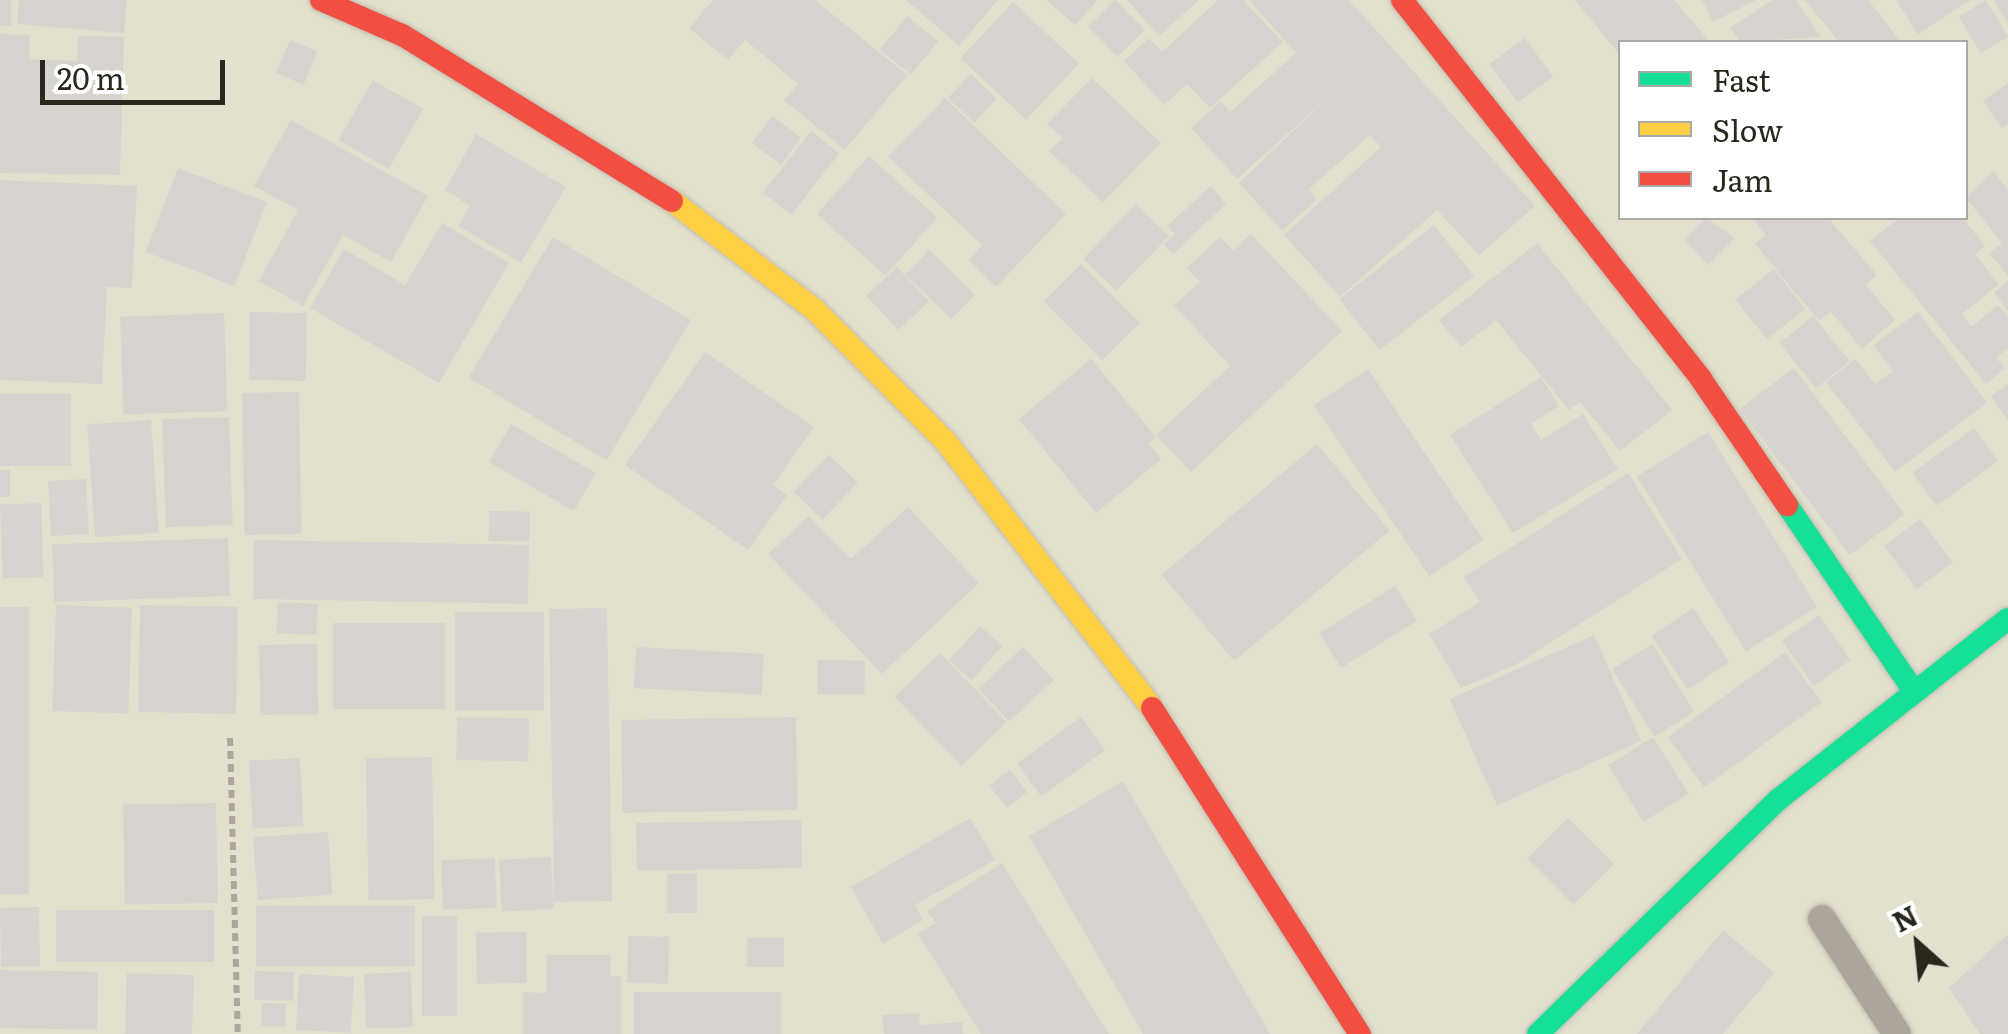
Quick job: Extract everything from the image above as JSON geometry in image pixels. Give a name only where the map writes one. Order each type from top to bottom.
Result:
[{"type":"street","points":[[320,0],[402,35],[644,180],[816,310],[946,442],[1161,720],[1360,1034]]},
{"type":"street","points":[[1402,0],[1701,379],[1914,690]]},
{"type":"street","points":[[1538,1034],[1779,799],[2008,620]]},
{"type":"lane","points":[[1822,919],[1898,1034]]},
{"type":"path","points":[[230,738],[238,1034]]},
{"type":"building","points":[[0,0],[11,0],[11,26],[0,26]]},
{"type":"building","points":[[19,0],[127,0],[124,33],[17,24]]},
{"type":"building","points":[[713,0],[815,0],[907,75],[845,150],[784,100],[798,84],[745,40],[728,60],[689,28]]},
{"type":"building","points":[[906,0],[998,0],[959,46]]},
{"type":"building","points":[[1046,0],[1098,0],[1075,25]]},
{"type":"building","points":[[1115,0],[1145,30],[1118,57],[1088,27]]},
{"type":"building","points":[[1127,0],[1199,0],[1159,36]]},
{"type":"building","points":[[1218,0],[1243,0],[1283,42],[1210,108],[1187,84],[1164,105],[1124,61],[1149,38],[1162,52]]},
{"type":"building","points":[[1249,0],[1349,0],[1535,206],[1479,255],[1437,210],[1340,297],[1284,235],[1381,147],[1370,135],[1309,189],[1317,199],[1282,231],[1239,183],[1333,93],[1237,179],[1191,128],[1221,101],[1230,112],[1296,53]]},
{"type":"building","points":[[1575,0],[1674,0],[1708,40],[1618,40],[1618,53]]},
{"type":"building","points":[[1702,0],[1756,0],[1713,22]]},
{"type":"building","points":[[1772,0],[1796,0],[1821,37],[1739,40],[1730,28]]},
{"type":"building","points":[[1805,0],[1868,0],[1899,40],[1837,40]]},
{"type":"building","points":[[1896,0],[1970,0],[1918,34]]},
{"type":"building","points":[[1986,0],[2008,37],[1981,53],[1959,16]]},
{"type":"building","points":[[1994,0],[2008,0],[2008,24]]},
{"type":"building","points":[[1013,2],[1079,63],[1026,120],[960,58]]},
{"type":"building","points":[[907,16],[938,41],[911,75],[880,49]]},
{"type":"building","points":[[0,34],[30,35],[29,59],[77,61],[78,36],[124,37],[120,175],[0,173]]},
{"type":"building","points":[[1525,38],[1553,77],[1518,103],[1489,64]]},
{"type":"building","points":[[290,40],[318,52],[304,85],[276,73]]},
{"type":"building","points":[[971,74],[997,99],[974,123],[948,98]]},
{"type":"building","points":[[1092,78],[1161,143],[1103,202],[1049,151],[1063,138],[1047,124]]},
{"type":"building","points":[[373,80],[423,109],[389,169],[338,140]]},
{"type":"building","points":[[2008,83],[2008,124],[2002,128],[1983,101]]},
{"type":"building","points":[[945,98],[1066,214],[996,287],[969,260],[982,245],[888,157]]},
{"type":"building","points":[[772,116],[801,137],[781,165],[752,144]]},
{"type":"building","points":[[291,120],[428,196],[391,262],[343,235],[303,306],[259,281],[298,210],[254,186]]},
{"type":"building","points":[[811,131],[839,153],[791,215],[763,192]]},
{"type":"building","points":[[476,134],[566,187],[521,263],[458,226],[470,206],[445,190]]},
{"type":"building","points":[[869,156],[937,218],[885,276],[817,214]]},
{"type":"building","points":[[178,168],[267,202],[234,286],[146,252]]},
{"type":"building","points":[[1993,171],[2008,190],[2008,276],[1989,253],[2002,243],[1968,196]]},
{"type":"building","points":[[0,180],[137,186],[132,288],[107,287],[102,384],[0,380]]},
{"type":"building","points":[[1211,186],[1226,204],[1173,254],[1164,244],[1175,234],[1167,226]]},
{"type":"building","points":[[1136,204],[1169,236],[1116,291],[1083,259]]},
{"type":"building","points":[[1704,220],[1735,238],[1708,265],[1684,240]]},
{"type":"building","points":[[1754,220],[1830,220],[1877,275],[1866,285],[1895,320],[1862,349],[1831,312],[1819,321],[1755,244],[1766,235]]},
{"type":"building","points":[[1896,220],[1965,220],[1985,246],[1975,254],[1999,284],[1962,314],[1971,327],[1998,305],[2008,317],[2008,348],[1996,358],[2005,368],[1986,384],[1870,241]]},
{"type":"building","points":[[442,223],[509,263],[439,383],[310,308],[344,249],[405,285]]},
{"type":"building","points":[[1434,225],[1474,276],[1379,350],[1339,299]]},
{"type":"building","points":[[1251,234],[1342,331],[1191,472],[1156,435],[1230,366],[1174,305],[1200,282],[1187,268],[1220,237],[1233,250]]},
{"type":"building","points":[[553,237],[691,320],[607,460],[469,378]]},
{"type":"building","points":[[1537,243],[1672,410],[1620,451],[1580,402],[1569,410],[1496,320],[1461,347],[1439,320]]},
{"type":"building","points":[[929,250],[975,294],[951,319],[905,274]]},
{"type":"building","points":[[1081,264],[1140,323],[1102,360],[1044,301]]},
{"type":"building","points":[[897,267],[929,301],[898,330],[866,296]]},
{"type":"building","points":[[1774,269],[1805,309],[1767,339],[1735,299]]},
{"type":"building","points":[[2008,281],[2008,311],[1994,293]]},
{"type":"building","points":[[250,312],[307,313],[306,381],[249,380]]},
{"type":"building","points":[[1918,312],[1987,403],[1895,472],[1826,382],[1855,359],[1875,384],[1893,371],[1873,345]]},
{"type":"building","points":[[224,313],[227,411],[123,415],[120,317]]},
{"type":"building","points":[[1813,316],[1850,361],[1816,388],[1780,343]]},
{"type":"building","points":[[705,352],[814,427],[773,485],[787,495],[748,550],[625,465]]},
{"type":"building","points":[[1091,359],[1156,437],[1149,443],[1161,459],[1096,513],[1019,419]]},
{"type":"building","points":[[1794,368],[1904,514],[1850,555],[1740,409]]},
{"type":"building","points":[[1368,369],[1483,540],[1429,576],[1314,405]]},
{"type":"building","points":[[1541,377],[1559,406],[1531,424],[1541,440],[1583,414],[1618,469],[1513,533],[1450,435]]},
{"type":"building","points":[[2008,384],[2008,420],[1991,396]]},
{"type":"building","points":[[299,392],[301,534],[244,535],[242,393]]},
{"type":"building","points":[[0,394],[71,394],[71,466],[0,466]]},
{"type":"building","points":[[229,417],[233,525],[166,527],[162,419]]},
{"type":"building","points":[[151,420],[159,533],[95,537],[87,424]]},
{"type":"building","points":[[511,424],[596,473],[574,511],[489,462]]},
{"type":"building","points":[[1974,428],[1998,461],[1937,506],[1913,473]]},
{"type":"building","points":[[1708,432],[1817,607],[1746,651],[1637,477]]},
{"type":"building","points":[[1317,444],[1390,531],[1234,661],[1161,574]]},
{"type":"building","points":[[829,455],[858,483],[822,519],[794,492]]},
{"type":"building","points":[[0,470],[10,470],[10,497],[0,497]]},
{"type":"building","points":[[1628,473],[1682,559],[1517,664],[1461,688],[1429,634],[1480,602],[1464,577]]},
{"type":"building","points":[[86,479],[89,534],[51,536],[48,481]]},
{"type":"building","points":[[41,503],[44,577],[3,578],[0,504]]},
{"type":"building","points":[[908,507],[979,583],[882,674],[768,554],[809,516],[851,559]]},
{"type":"building","points":[[489,511],[530,512],[529,542],[488,541]]},
{"type":"building","points":[[1920,519],[1952,562],[1917,589],[1884,546]]},
{"type":"building","points":[[228,538],[230,596],[54,602],[52,544]]},
{"type":"building","points":[[254,540],[529,545],[528,604],[253,599]]},
{"type":"building","points":[[1395,586],[1417,621],[1341,668],[1320,633]]},
{"type":"building","points":[[278,602],[318,604],[316,635],[276,633]]},
{"type":"building","points":[[56,605],[132,608],[128,714],[52,711]]},
{"type":"building","points":[[140,605],[238,607],[236,714],[138,712]]},
{"type":"building","points":[[0,607],[29,607],[29,894],[0,894]]},
{"type":"building","points":[[607,608],[612,901],[554,902],[549,609]]},
{"type":"building","points":[[1693,608],[1729,662],[1688,690],[1652,636]]},
{"type":"building","points":[[455,612],[544,612],[544,710],[455,710]]},
{"type":"building","points":[[1819,615],[1851,660],[1814,686],[1782,641]]},
{"type":"building","points":[[333,623],[445,623],[445,709],[333,709]]},
{"type":"building","points":[[980,626],[1002,646],[972,680],[949,660]]},
{"type":"building","points":[[1594,635],[1641,741],[1497,805],[1450,699]]},
{"type":"building","points":[[317,644],[318,714],[260,715],[259,645]]},
{"type":"building","points":[[1652,644],[1694,712],[1655,737],[1612,669]]},
{"type":"building","points":[[636,647],[764,654],[762,695],[634,688]]},
{"type":"building","points":[[1023,647],[1054,680],[1009,722],[978,689]]},
{"type":"building","points":[[1785,652],[1821,702],[1704,787],[1668,737]]},
{"type":"building","points":[[940,653],[1007,722],[961,766],[895,697]]},
{"type":"building","points":[[818,660],[865,661],[864,695],[817,694]]},
{"type":"building","points":[[457,717],[529,718],[528,761],[456,760]]},
{"type":"building","points":[[796,717],[798,810],[623,813],[621,720]]},
{"type":"building","points":[[1081,717],[1105,750],[1041,797],[1017,763]]},
{"type":"building","points":[[1653,737],[1689,794],[1644,822],[1608,765]]},
{"type":"building","points":[[432,757],[434,899],[368,900],[366,758]]},
{"type":"building","points":[[300,758],[304,826],[253,829],[249,761]]},
{"type":"building","points":[[1010,770],[1027,792],[1007,808],[990,786]]},
{"type":"building","points":[[1123,781],[1270,1034],[1143,1034],[1029,836]]},
{"type":"building","points":[[216,803],[218,903],[125,905],[123,805]]},
{"type":"building","points":[[970,818],[995,860],[915,905],[923,920],[883,944],[851,887]]},
{"type":"building","points":[[1568,818],[1614,864],[1574,904],[1528,858]]},
{"type":"building","points":[[801,820],[802,868],[637,871],[636,823]]},
{"type":"building","points":[[328,832],[332,895],[258,900],[253,837]]},
{"type":"building","points":[[551,857],[554,909],[502,912],[499,860]]},
{"type":"building","points":[[495,858],[497,908],[443,910],[441,860]]},
{"type":"building","points":[[1002,863],[1109,1034],[981,1034],[918,934],[936,923],[927,911]]},
{"type":"building","points":[[667,874],[697,874],[697,913],[667,913]]},
{"type":"building","points":[[256,906],[415,906],[415,966],[256,966]]},
{"type":"building","points":[[39,907],[40,966],[1,967],[0,908]]},
{"type":"building","points":[[56,910],[214,910],[214,962],[56,962]]},
{"type":"building","points":[[422,916],[457,916],[457,1016],[422,1016]]},
{"type":"building","points":[[1723,930],[1774,973],[1723,1034],[1637,1034]]},
{"type":"building","points":[[526,932],[527,983],[477,984],[476,933]]},
{"type":"building","points":[[2008,934],[2008,1034],[1980,1034],[1949,988]]},
{"type":"building","points":[[628,936],[669,937],[668,984],[627,983]]},
{"type":"building","points":[[747,938],[784,938],[784,967],[747,967]]},
{"type":"building","points":[[547,955],[611,955],[610,976],[621,976],[621,1034],[523,1034],[523,992],[546,993]]},
{"type":"building","points":[[0,970],[98,972],[97,1030],[0,1028]]},
{"type":"building","points":[[255,971],[294,972],[293,1001],[254,1000]]},
{"type":"building","points":[[411,972],[413,1027],[366,1029],[364,974]]},
{"type":"building","points":[[127,973],[194,975],[192,1034],[125,1034]]},
{"type":"building","points":[[299,974],[354,977],[351,1033],[296,1030]]},
{"type":"building","points":[[634,992],[781,992],[781,1034],[634,1034]]},
{"type":"building","points":[[262,1003],[286,1004],[285,1027],[261,1026]]},
{"type":"building","points":[[919,1013],[920,1025],[962,1022],[963,1034],[884,1034],[882,1015]]},
{"type":"traffic: fast","points":[[1787,505],[1914,691]]},
{"type":"traffic: fast","points":[[1538,1034],[1779,799],[2008,619]]},
{"type":"traffic: slow","points":[[672,201],[815,310],[946,442],[1152,708]]},
{"type":"traffic: jam","points":[[321,0],[402,35],[672,201]]},
{"type":"traffic: jam","points":[[1402,0],[1701,379],[1787,505]]},
{"type":"traffic: jam","points":[[1152,708],[1360,1034]]}]
